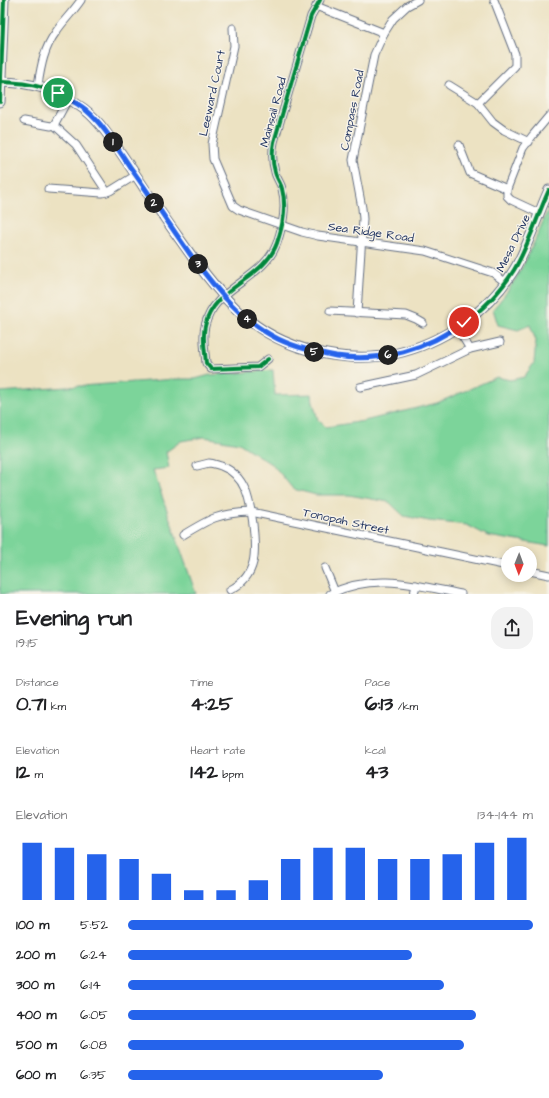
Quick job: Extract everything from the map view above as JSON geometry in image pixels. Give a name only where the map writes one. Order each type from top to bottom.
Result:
[{"type":"main road","points":[[0,102],[4,0]]},
{"type":"main road","name":"Mesa Drive","points":[[0,82],[21,82],[38,85],[58,93],[86,109],[136,175],[162,215],[207,278],[222,296],[237,311],[257,327],[278,339],[311,351],[345,357],[382,356],[410,350],[435,340],[456,328],[486,305],[505,282],[520,257],[549,190]]},
{"type":"street","points":[[38,85],[41,63],[47,46],[81,0]]},
{"type":"street","name":"Compass Road","points":[[357,313],[362,242],[362,208],[353,160],[374,55],[384,33],[393,19],[406,6],[418,0]]},
{"type":"street","points":[[478,103],[515,66],[516,61],[515,54],[494,0]]},
{"type":"street","points":[[318,3],[384,33]]},
{"type":"street","name":"Mainsail Road","points":[[268,359],[258,367],[215,369],[209,367],[206,363],[205,327],[207,319],[215,303],[222,296],[263,266],[273,253],[278,241],[285,206],[282,187],[275,173],[272,155],[274,142],[311,16],[318,3]]},
{"type":"street","name":"Leeward Court","points":[[233,206],[214,159],[212,144],[234,46],[234,28]]},
{"type":"street","points":[[449,84],[478,103],[493,122],[504,130],[529,142]]},
{"type":"street","points":[[54,125],[68,99]]},
{"type":"street","points":[[539,213],[511,200],[507,196],[507,189],[523,148],[549,116]]},
{"type":"street","points":[[24,121],[51,126],[54,125],[76,145],[107,192]]},
{"type":"street","points":[[459,145],[470,173],[507,189]]},
{"type":"street","points":[[48,189],[102,193],[107,192],[136,175]]},
{"type":"street","name":"Sea Ridge Road","points":[[233,206],[239,210],[318,236],[425,251],[493,273],[505,282]]},
{"type":"street","points":[[330,311],[406,315],[423,323]]},
{"type":"street","points":[[456,328],[470,349]]},
{"type":"street","points":[[360,387],[416,375],[470,349],[500,342]]},
{"type":"street","points":[[197,466],[211,463],[226,468],[234,474],[245,488],[250,502],[255,544],[254,562],[244,579],[236,587],[230,590]]},
{"type":"street","name":"Tonopah Street","points":[[182,535],[208,520],[224,514],[233,512],[251,512],[501,565]]},
{"type":"street","points":[[325,568],[333,593],[352,586],[376,582],[397,582],[416,584],[461,594]]},
{"type":"street","points":[[537,571],[549,574]]},
{"type":"street","points":[[414,594],[416,584]]},
{"type":"green space","points":[[549,207],[549,546],[488,536],[467,525],[429,521],[404,516],[389,502],[349,495],[316,495],[293,489],[274,466],[239,443],[204,437],[181,441],[166,452],[169,468],[153,470],[196,594],[0,594],[0,392],[175,379],[195,379],[210,375],[273,370],[275,395],[312,394],[318,420],[326,427],[364,421],[437,403],[497,377],[510,380],[524,377],[534,363],[536,341],[530,325],[518,330],[498,325],[493,309],[503,297],[526,261]]},
{"type":"cycle path","points":[[0,102],[4,0]]},
{"type":"cycle path","points":[[268,359],[258,367],[211,369],[206,363],[204,331],[210,312],[218,301],[262,266],[271,256],[277,243],[283,223],[284,202],[281,187],[273,164],[274,142],[311,16],[320,0]]},
{"type":"cycle path","points":[[0,82],[12,82],[44,88],[74,102],[93,116],[115,144],[191,255],[218,290],[233,306],[264,331],[282,341],[326,354],[360,357],[377,357],[394,354],[430,342],[446,334],[477,313],[491,300],[514,270],[524,251],[549,190]]},
{"type":"route","points":[[58,93],[86,109],[95,119],[111,139],[162,215],[207,278],[222,296],[237,311],[257,327],[278,339],[311,351],[345,357],[356,358],[382,356],[425,345],[464,322]]}]
